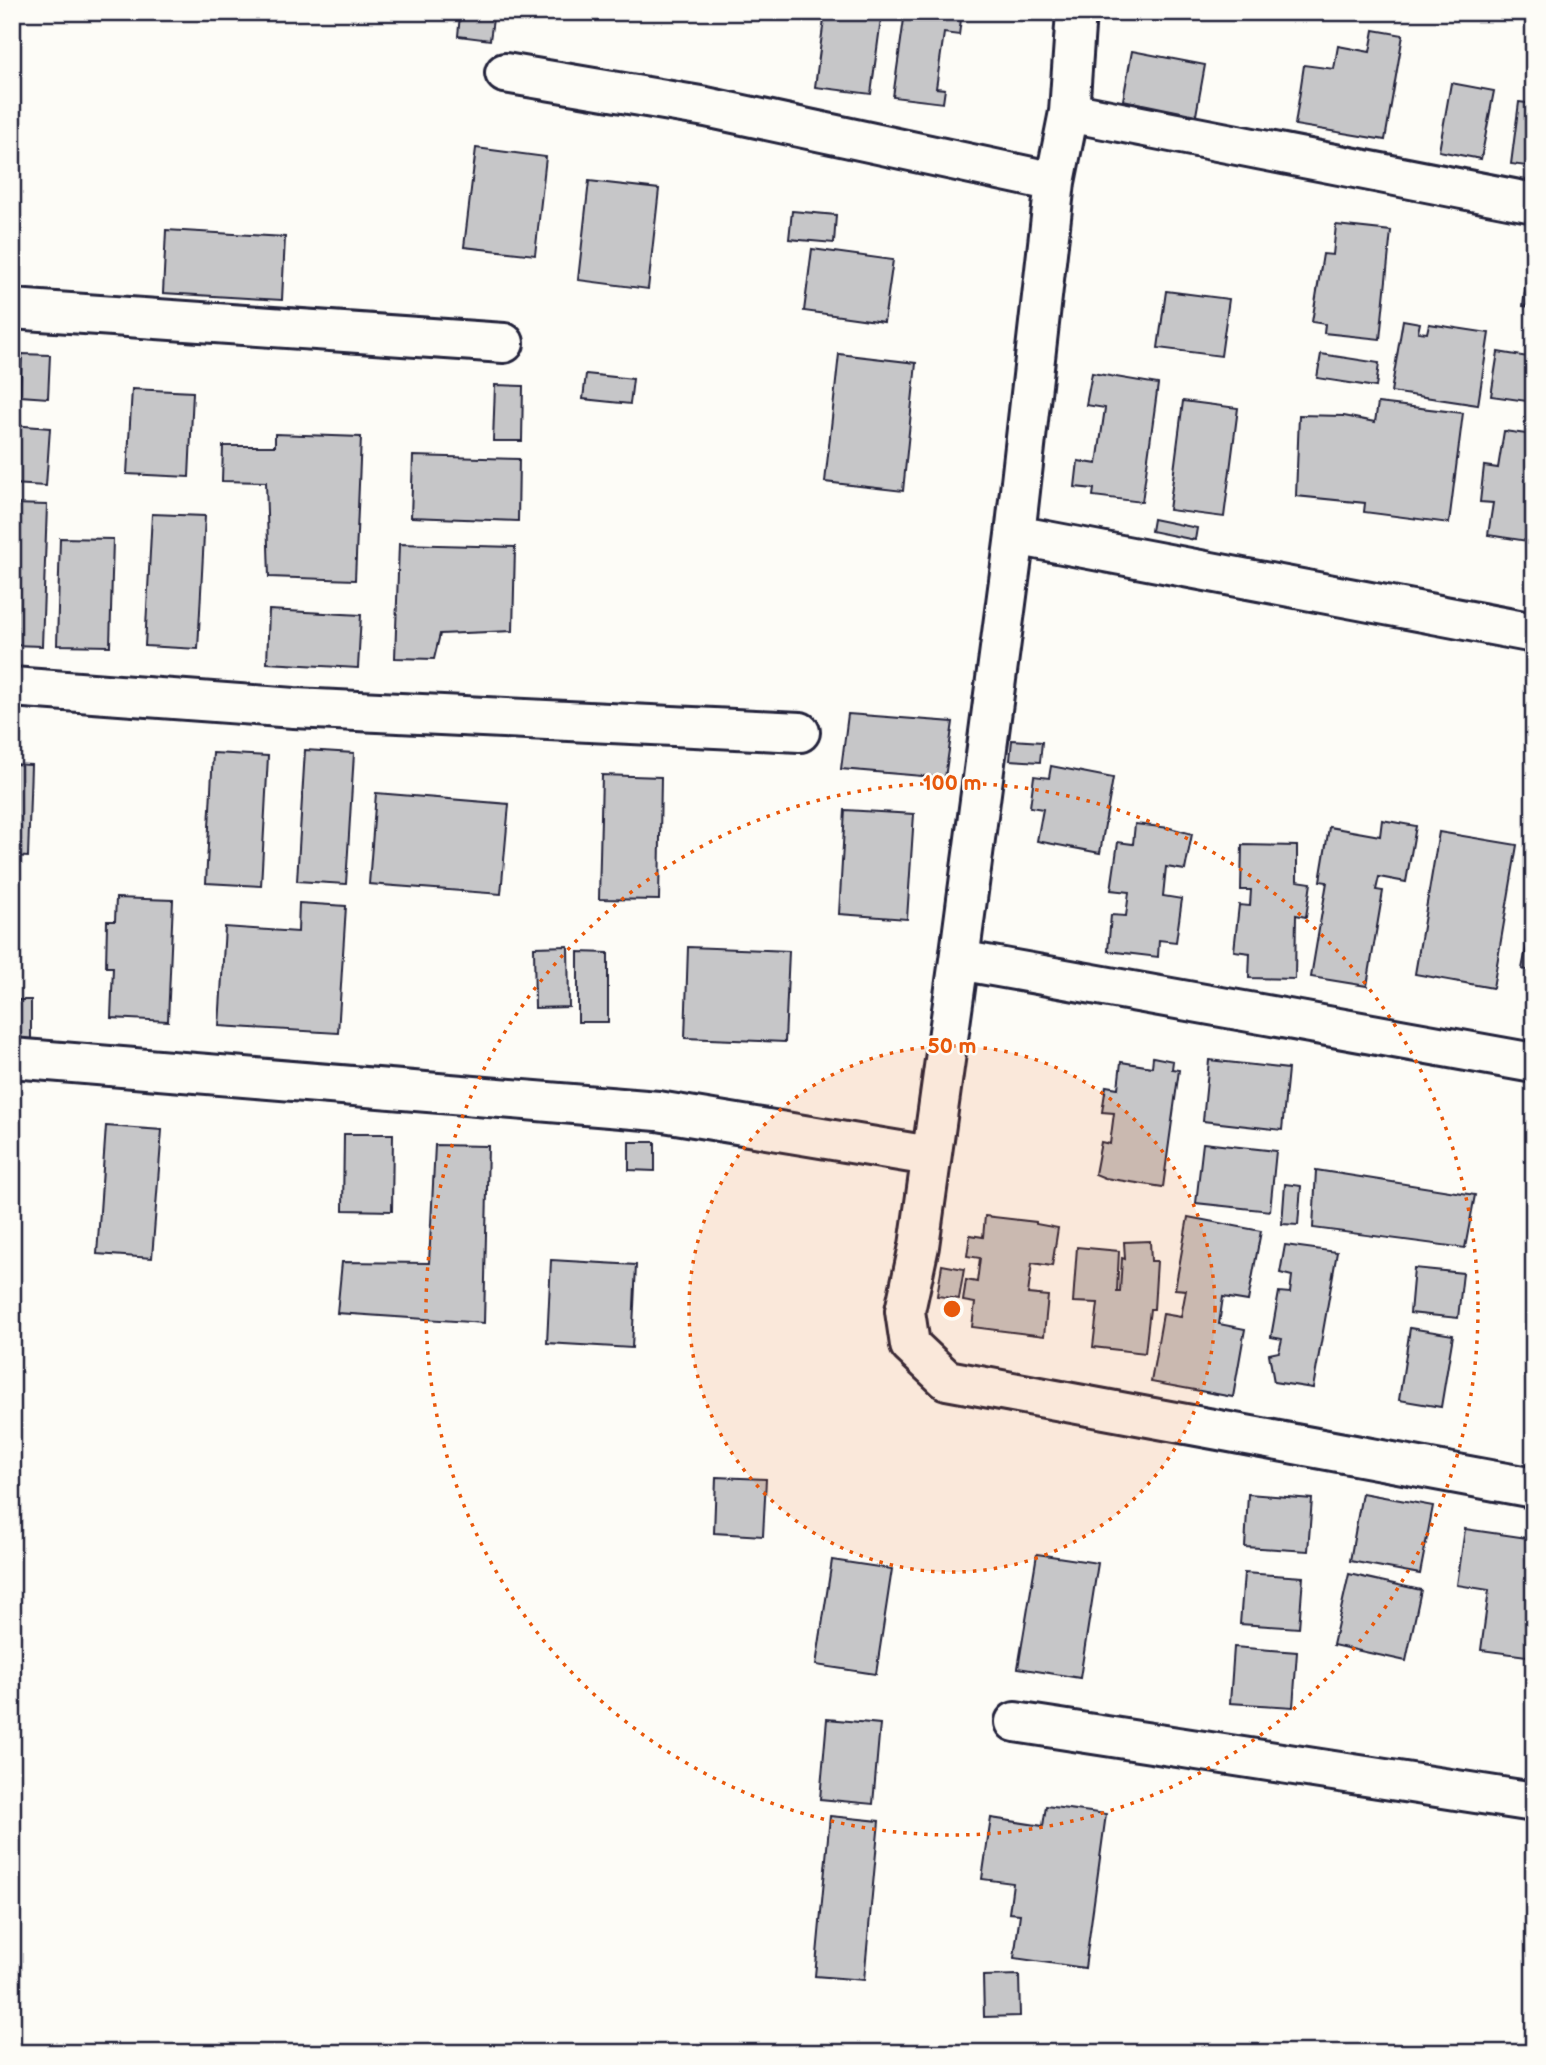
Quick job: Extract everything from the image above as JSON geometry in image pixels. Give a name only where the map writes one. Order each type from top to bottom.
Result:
[{"type":"street","points":[[1076,12],[1069,113],[1055,182],[1015,536],[919,1246],[905,1311],[910,1345],[947,1380],[1534,1488]]},
{"type":"street","points":[[505,73],[706,107],[1055,182]]},
{"type":"street","points":[[1069,113],[1534,203]]},
{"type":"street","points":[[12,309],[504,343]]},
{"type":"street","points":[[1015,536],[1534,633]]},
{"type":"street","points":[[12,687],[294,708],[800,732]]},
{"type":"street","points":[[959,960],[1534,1063]]},
{"type":"street","points":[[12,1058],[658,1111],[930,1156]]},
{"type":"street","points":[[1015,1723],[1534,1802]]},
{"type":"building","points":[[825,12],[882,12],[871,94],[815,87]]},
{"type":"building","points":[[905,12],[947,12],[946,17],[961,19],[959,35],[944,33],[936,88],[945,89],[943,103],[893,97]]},
{"type":"building","points":[[460,15],[493,19],[490,40],[458,36]]},
{"type":"building","points":[[1374,30],[1403,35],[1385,140],[1295,125],[1304,65],[1334,69],[1338,46],[1370,52]]},
{"type":"building","points":[[1132,51],[1205,65],[1196,115],[1123,100]]},
{"type":"building","points":[[1451,83],[1494,91],[1481,159],[1439,151]]},
{"type":"building","points":[[1519,102],[1534,104],[1534,167],[1511,164]]},
{"type":"building","points":[[476,148],[546,157],[535,255],[464,247]]},
{"type":"building","points":[[589,181],[659,189],[648,289],[578,280]]},
{"type":"building","points":[[792,211],[836,215],[834,243],[789,239]]},
{"type":"building","points":[[1336,225],[1391,231],[1380,339],[1324,333],[1325,324],[1312,322],[1323,254],[1333,255]]},
{"type":"building","points":[[166,230],[285,237],[282,300],[163,293]]},
{"type":"building","points":[[812,249],[893,260],[884,322],[804,311]]},
{"type":"building","points":[[1530,249],[1534,250],[1534,307],[1523,306]]},
{"type":"building","points":[[1166,291],[1229,299],[1221,356],[1158,348]]},
{"type":"building","points":[[1403,320],[1420,323],[1418,332],[1427,333],[1429,324],[1489,333],[1478,405],[1391,392]]},
{"type":"building","points":[[1498,352],[1534,358],[1534,402],[1491,396]]},
{"type":"building","points":[[22,354],[50,355],[48,398],[20,396]]},
{"type":"building","points":[[839,354],[916,363],[903,491],[825,482]]},
{"type":"building","points":[[1321,354],[1379,363],[1376,387],[1317,378]]},
{"type":"building","points":[[1092,373],[1158,384],[1142,502],[1093,496],[1094,489],[1075,487],[1078,461],[1097,464],[1105,408],[1086,405]]},
{"type":"building","points":[[586,374],[633,379],[630,404],[583,399]]},
{"type":"building","points":[[495,385],[523,386],[522,441],[493,441]]},
{"type":"building","points":[[132,389],[193,392],[189,477],[127,474]]},
{"type":"building","points":[[1183,401],[1238,408],[1224,517],[1169,510]]},
{"type":"building","points":[[1378,403],[1463,413],[1449,523],[1364,512],[1365,503],[1296,496],[1299,415],[1344,416],[1375,422]]},
{"type":"building","points":[[12,425],[50,428],[46,486],[12,484]]},
{"type":"building","points":[[1504,431],[1534,435],[1534,542],[1488,535],[1493,503],[1480,502],[1484,466],[1498,468]]},
{"type":"building","points":[[275,434],[361,437],[355,580],[269,577],[266,482],[222,481],[223,446],[275,446]]},
{"type":"building","points":[[413,456],[519,459],[518,521],[411,517]]},
{"type":"building","points":[[12,504],[47,505],[42,646],[12,645]]},
{"type":"building","points":[[152,514],[205,516],[198,649],[145,646]]},
{"type":"building","points":[[1153,519],[1197,528],[1195,540],[1151,531]]},
{"type":"building","points":[[60,538],[113,539],[110,646],[57,645]]},
{"type":"building","points":[[399,544],[515,547],[513,631],[440,634],[434,659],[395,658]]},
{"type":"building","points":[[269,610],[361,615],[358,668],[267,663]]},
{"type":"building","points":[[848,714],[953,722],[945,778],[841,769]]},
{"type":"building","points":[[1012,740],[1042,742],[1040,762],[1010,760]]},
{"type":"building","points":[[305,750],[354,753],[346,884],[297,881]]},
{"type":"building","points":[[213,753],[268,756],[261,886],[206,883]]},
{"type":"building","points":[[12,764],[31,765],[28,857],[12,856]]},
{"type":"building","points":[[1051,766],[1113,778],[1100,853],[1037,841],[1043,809],[1030,807],[1034,776],[1049,778]]},
{"type":"building","points":[[602,775],[661,777],[659,900],[599,899]]},
{"type":"building","points":[[376,793],[509,804],[501,894],[369,884]]},
{"type":"building","points":[[845,810],[914,814],[907,919],[839,914]]},
{"type":"building","points":[[1382,820],[1416,826],[1406,882],[1379,877],[1376,890],[1383,891],[1367,986],[1311,977],[1327,882],[1320,881],[1329,827],[1380,836]]},
{"type":"building","points":[[1135,824],[1170,828],[1192,834],[1185,870],[1166,867],[1163,896],[1182,899],[1176,942],[1159,940],[1158,957],[1108,951],[1111,915],[1126,916],[1129,892],[1111,890],[1118,842],[1133,844]]},
{"type":"building","points":[[1439,832],[1517,845],[1493,988],[1415,974]]},
{"type":"building","points":[[1242,845],[1297,846],[1297,881],[1311,883],[1306,917],[1296,915],[1295,979],[1249,978],[1250,953],[1234,951],[1239,905],[1250,906],[1251,890],[1241,890]]},
{"type":"building","points":[[116,898],[173,900],[168,1021],[111,1018],[113,967],[106,967],[107,921],[115,921]]},
{"type":"building","points":[[299,903],[346,906],[338,1033],[219,1026],[225,927],[298,932]]},
{"type":"building","points":[[1531,924],[1534,924],[1534,972],[1522,969]]},
{"type":"building","points":[[568,946],[569,1007],[535,1008],[534,947]]},
{"type":"building","points":[[688,947],[789,951],[785,1042],[685,1038]]},
{"type":"building","points":[[578,952],[608,953],[608,1022],[578,1022]]},
{"type":"building","points":[[19,1000],[31,1000],[31,1044],[12,1043],[12,1014],[18,1014]]},
{"type":"building","points":[[1153,1057],[1173,1061],[1172,1069],[1179,1070],[1163,1187],[1095,1174],[1101,1142],[1110,1144],[1114,1113],[1102,1112],[1106,1086],[1118,1088],[1121,1062],[1152,1067]]},
{"type":"building","points":[[1209,1060],[1288,1069],[1282,1130],[1203,1121]]},
{"type":"building","points":[[106,1126],[162,1130],[152,1258],[97,1254]]},
{"type":"building","points":[[344,1134],[393,1134],[392,1211],[343,1210]]},
{"type":"building","points":[[629,1142],[655,1142],[655,1171],[629,1170]]},
{"type":"building","points":[[1203,1143],[1276,1151],[1270,1211],[1196,1203]]},
{"type":"building","points":[[435,1145],[488,1146],[484,1323],[337,1313],[342,1262],[429,1263]]},
{"type":"building","points":[[1316,1170],[1475,1195],[1465,1248],[1313,1228]]},
{"type":"building","points":[[1285,1184],[1301,1186],[1298,1225],[1282,1224]]},
{"type":"building","points":[[985,1216],[1036,1222],[1058,1228],[1052,1266],[1032,1263],[1028,1294],[1048,1296],[1044,1336],[972,1327],[975,1303],[963,1301],[966,1280],[977,1282],[980,1258],[967,1256],[970,1235],[983,1237]]},
{"type":"building","points":[[1188,1217],[1261,1231],[1248,1301],[1223,1297],[1219,1324],[1245,1329],[1233,1397],[1151,1382],[1163,1314],[1181,1317],[1186,1290],[1175,1289]]},
{"type":"building","points":[[1150,1241],[1151,1261],[1157,1261],[1154,1309],[1150,1309],[1145,1353],[1093,1347],[1098,1303],[1073,1302],[1077,1247],[1119,1251],[1117,1291],[1120,1291],[1122,1258],[1125,1259],[1124,1242]]},
{"type":"building","points":[[1285,1245],[1337,1252],[1313,1388],[1274,1382],[1269,1354],[1279,1352],[1282,1339],[1271,1337],[1279,1292],[1290,1293],[1292,1276],[1280,1273]]},
{"type":"building","points":[[551,1260],[636,1265],[632,1348],[547,1343]]},
{"type":"building","points":[[942,1265],[964,1269],[959,1299],[937,1296]]},
{"type":"building","points":[[1414,1268],[1463,1273],[1458,1318],[1410,1313]]},
{"type":"building","points":[[1410,1328],[1453,1335],[1441,1407],[1399,1400]]},
{"type":"building","points":[[716,1477],[766,1479],[763,1536],[714,1533]]},
{"type":"building","points":[[1362,1493],[1433,1506],[1420,1574],[1350,1561]]},
{"type":"building","points":[[1248,1494],[1312,1499],[1308,1551],[1245,1547]]},
{"type":"building","points":[[1465,1529],[1534,1539],[1534,1657],[1481,1650],[1489,1590],[1457,1585]]},
{"type":"building","points":[[1037,1554],[1098,1563],[1080,1678],[1018,1668]]},
{"type":"building","points":[[832,1560],[892,1569],[876,1674],[816,1665]]},
{"type":"building","points":[[1244,1573],[1303,1577],[1299,1628],[1240,1624]]},
{"type":"building","points":[[1349,1574],[1421,1590],[1406,1661],[1333,1645]]},
{"type":"building","points":[[1234,1647],[1297,1652],[1293,1707],[1230,1703]]},
{"type":"building","points":[[827,1719],[880,1724],[873,1804],[820,1799]]},
{"type":"building","points":[[1046,1806],[1106,1814],[1085,1968],[1014,1958],[1020,1914],[1009,1913],[1013,1883],[982,1879],[991,1818],[1043,1826]]},
{"type":"building","points":[[830,1816],[879,1821],[864,1980],[815,1976]]},
{"type":"building","points":[[1019,1975],[1020,2016],[984,2017],[983,1976]]},
{"type":"building","points":[[1071,2046],[1123,2053],[1070,2053]]}]
